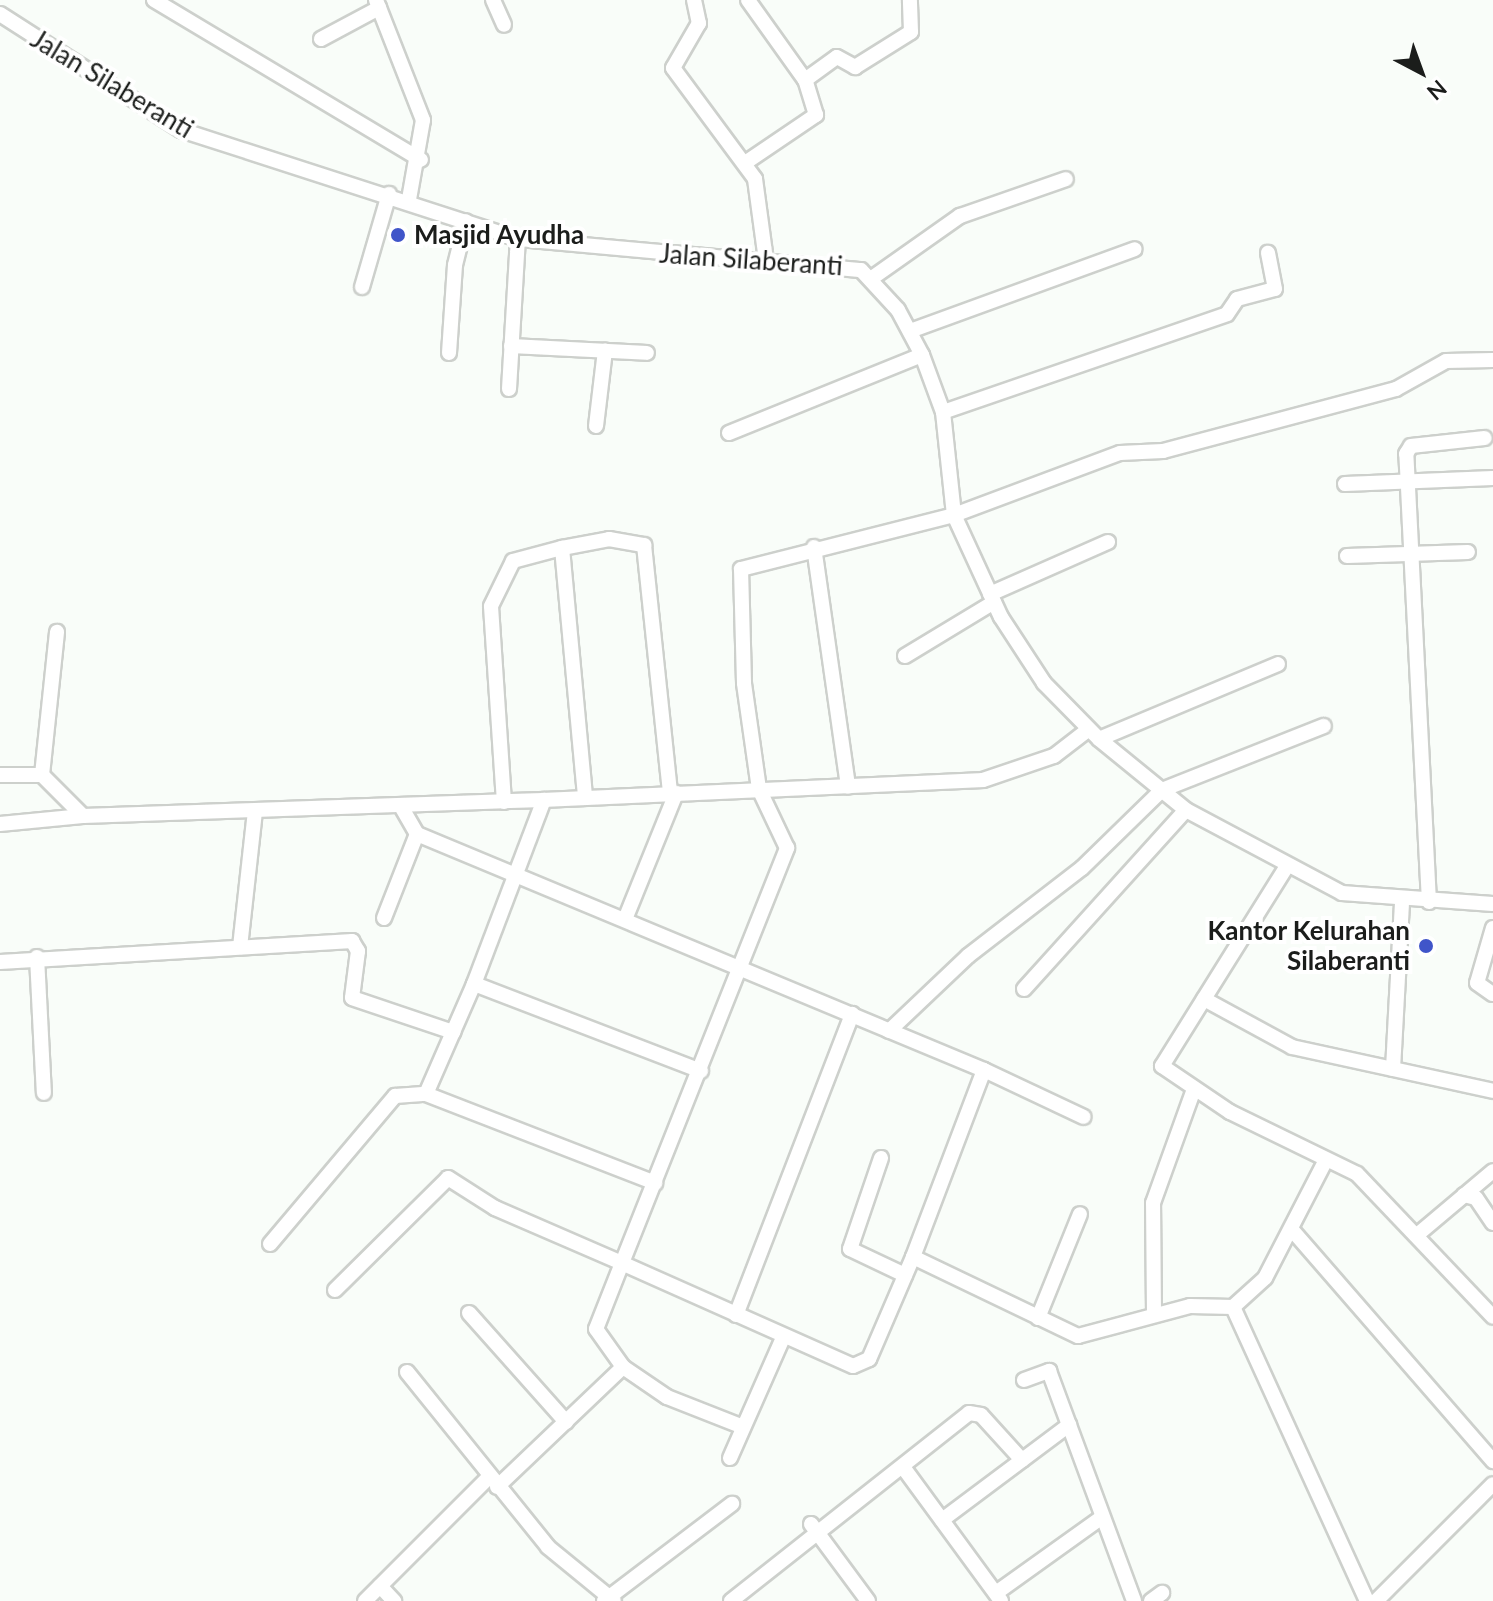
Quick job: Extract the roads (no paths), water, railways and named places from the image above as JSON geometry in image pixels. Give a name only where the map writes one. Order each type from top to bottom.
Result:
[{"type":"street","points":[[154,0],[421,160]]},
{"type":"street","points":[[493,0],[504,25]]},
{"type":"street","points":[[694,0],[699,23],[673,68],[745,163],[761,194],[766,260]]},
{"type":"street","points":[[745,163],[816,115],[805,80],[748,0]]},
{"type":"street","points":[[805,80],[837,57],[855,67],[912,32],[910,0]]},
{"type":"street","points":[[321,39],[377,4],[423,120],[421,160],[409,199]]},
{"type":"street","name":"Jalan Silaberanti","points":[[0,14],[181,130],[409,199],[518,239],[850,266],[872,278],[910,331],[922,355],[943,412],[954,515],[992,598],[1044,683],[1094,734],[1186,810],[1342,893],[1402,903],[1493,904]]},
{"type":"street","points":[[872,278],[960,216],[1066,179]]},
{"type":"street","points":[[362,287],[389,194]]},
{"type":"street","points":[[449,353],[455,265],[466,221]]},
{"type":"street","points":[[509,389],[518,239]]},
{"type":"street","points":[[910,331],[1135,249]]},
{"type":"street","points":[[943,412],[1227,314],[1237,299],[1275,289],[1268,253]]},
{"type":"street","points":[[511,346],[647,353]]},
{"type":"street","points":[[596,426],[605,351]]},
{"type":"street","points":[[729,433],[922,355]]},
{"type":"street","points":[[743,1427],[667,1397],[623,1367],[596,1329],[743,969],[787,848],[759,789],[738,576],[741,569],[814,547],[954,515],[1120,453],[1163,451],[1396,389],[1446,361],[1493,360]]},
{"type":"street","points":[[1429,902],[1407,484],[1411,446],[1485,438]]},
{"type":"street","points":[[1345,484],[1407,484],[1493,478]]},
{"type":"street","points":[[504,802],[491,606],[513,561],[609,539],[644,545],[673,794],[626,917]]},
{"type":"street","points":[[905,656],[992,598],[1108,542]]},
{"type":"street","points":[[814,547],[848,787]]},
{"type":"street","points":[[562,548],[585,798]]},
{"type":"street","points":[[1347,556],[1468,552]]},
{"type":"street","points":[[42,775],[57,632]]},
{"type":"street","points":[[0,824],[83,816],[402,808],[983,780],[1054,756],[1094,734],[1278,664]]},
{"type":"street","points":[[889,1031],[968,956],[1082,868],[1162,790],[1324,726]]},
{"type":"street","points":[[0,775],[42,775],[83,816]]},
{"type":"street","points":[[426,1094],[474,984],[544,800]]},
{"type":"street","points":[[402,808],[417,834],[626,917],[984,1070],[1084,1117]]},
{"type":"street","points":[[1024,989],[1186,810]]},
{"type":"street","points":[[240,947],[255,812]]},
{"type":"street","points":[[384,918],[417,834]]},
{"type":"street","points":[[1287,866],[1162,1066],[1194,1089],[1364,1180],[1493,1317]]},
{"type":"street","points":[[1393,1069],[1402,903]]},
{"type":"street","points":[[1493,928],[1477,983],[1493,994]]},
{"type":"street","points":[[0,962],[37,957],[352,941],[358,951],[352,998],[453,1032]]},
{"type":"street","points":[[37,957],[44,1093]]},
{"type":"street","points":[[474,984],[701,1071]]},
{"type":"street","points":[[1204,999],[1292,1047],[1493,1091]]},
{"type":"street","points":[[736,1315],[852,1014]]},
{"type":"street","points":[[335,1290],[448,1178],[495,1208],[783,1338],[846,1365],[864,1362],[913,1257],[984,1070]]},
{"type":"street","points":[[1154,1314],[1153,1203],[1194,1089]]},
{"type":"street","points":[[270,1244],[395,1096],[426,1094],[655,1183]]},
{"type":"street","points":[[881,1158],[849,1244],[853,1253],[905,1275]]},
{"type":"street","points":[[913,1257],[1038,1318],[1088,1337],[1154,1314],[1233,1307],[1265,1278],[1293,1231],[1326,1160]]},
{"type":"street","points":[[1417,1235],[1493,1171]]},
{"type":"street","points":[[1464,1195],[1484,1206],[1493,1223]]},
{"type":"street","points":[[1038,1318],[1080,1214]]},
{"type":"street","points":[[1293,1231],[1493,1461]]},
{"type":"street","points":[[1233,1307],[1367,1601]]},
{"type":"street","points":[[469,1313],[566,1422]]},
{"type":"street","points":[[730,1458],[783,1338]]},
{"type":"street","points":[[365,1601],[493,1482],[566,1422],[623,1367]]},
{"type":"street","points":[[1024,1380],[1047,1369],[1134,1601]]},
{"type":"street","points":[[407,1372],[548,1547],[609,1600],[732,1504]]},
{"type":"street","points":[[734,1600],[814,1528],[903,1467],[974,1412],[1022,1460]]},
{"type":"street","points":[[942,1520],[1069,1425]]},
{"type":"street","points":[[903,1467],[999,1597],[1102,1517]]},
{"type":"street","points":[[1376,1601],[1493,1484]]},
{"type":"street","points":[[814,1528],[868,1601]]},
{"type":"street","points":[[380,1586],[394,1601]]},
{"type":"place","name":"Masjid Ayudha","points":[[398,235]]},
{"type":"place","name":"Kantor Kelurahan Silaberanti","points":[[1426,946]]}]
